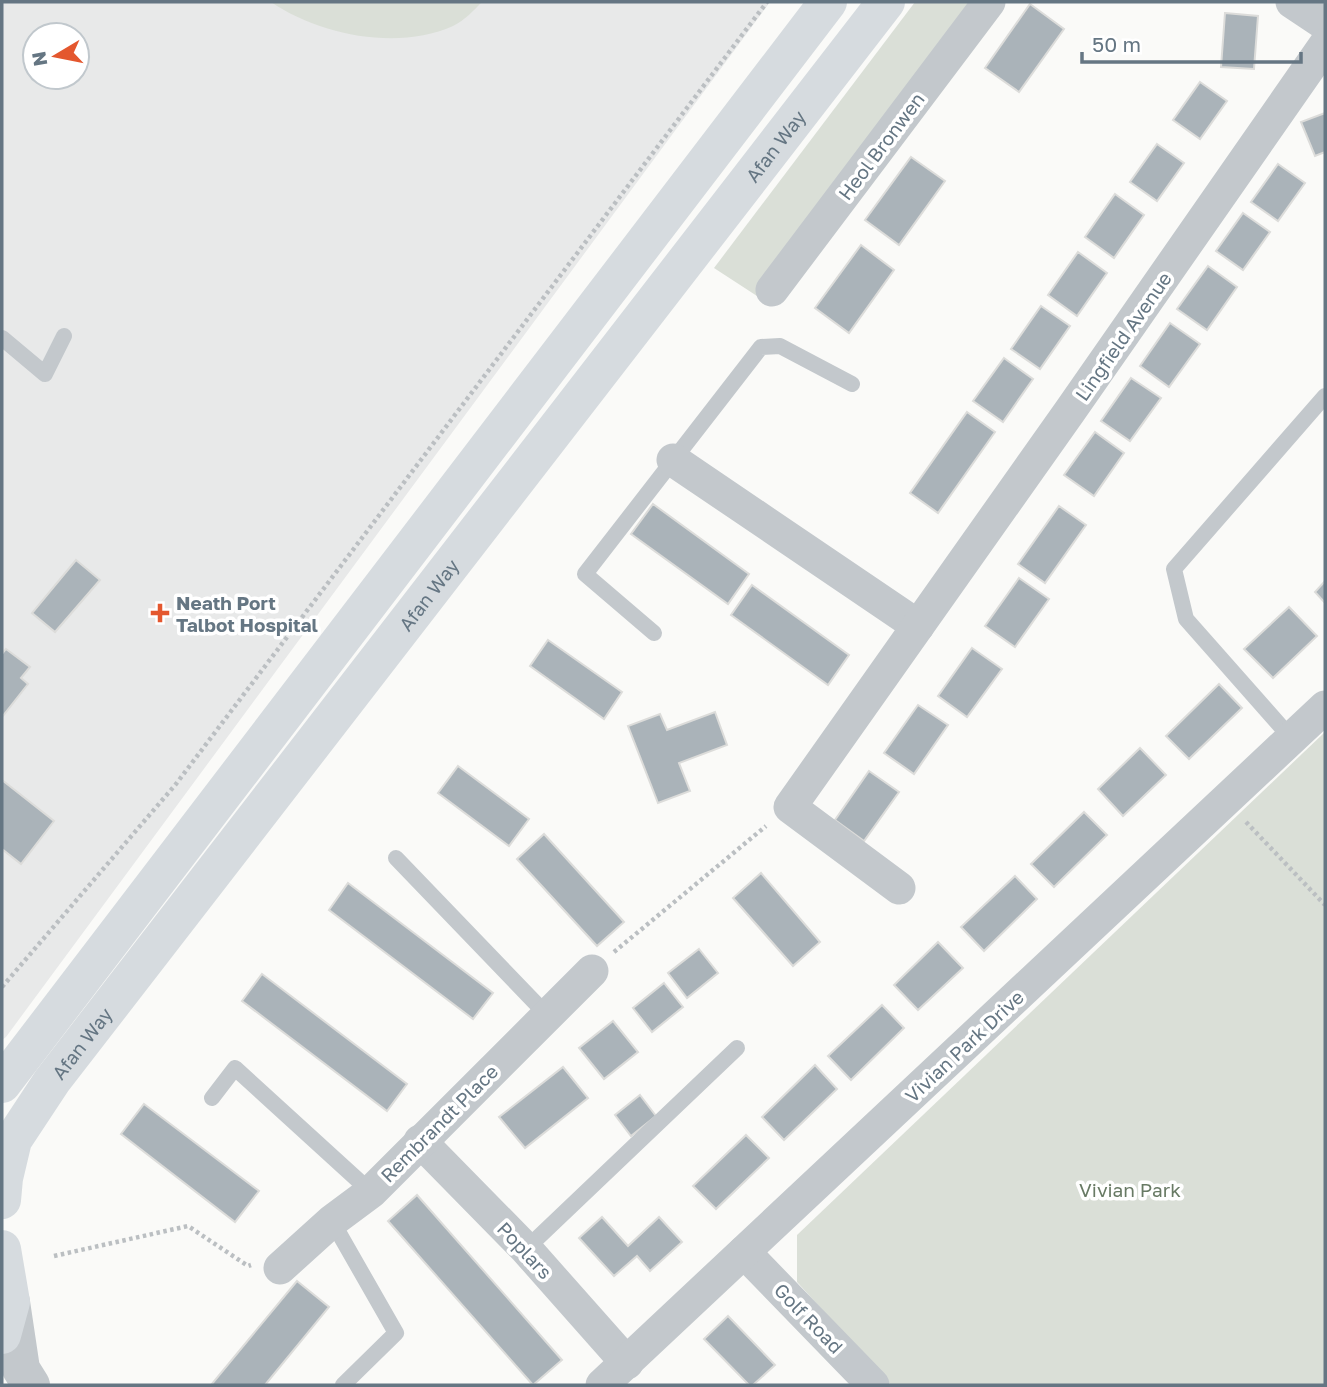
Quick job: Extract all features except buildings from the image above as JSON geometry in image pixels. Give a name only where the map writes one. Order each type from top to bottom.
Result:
[{"type":"main road","name":"Afan Way","points":[[2,1084],[828,2]]},
{"type":"main road","name":"Afan Way","points":[[2,1200],[13,1140],[52,1082],[886,2]]},
{"type":"main road","points":[[2,1249],[6,1319]]},
{"type":"street","name":"Heol Bronwen","points":[[772,290],[989,2]]},
{"type":"street","points":[[1292,2],[1325,24]]},
{"type":"street","name":"Lingfield Avenue","points":[[790,807],[1325,45]]},
{"type":"street","points":[[673,460],[918,625]]},
{"type":"street","name":"Vivian Park Drive","points":[[602,1385],[1325,707]]},
{"type":"street","points":[[790,807],[899,887]]},
{"type":"street","name":"Rembrandt Place","points":[[280,1268],[332,1221],[371,1192],[592,971]]},
{"type":"street","name":"Poplars","points":[[420,1141],[526,1249],[627,1363]]},
{"type":"street","name":"Golf Road","points":[[744,1251],[873,1385]]},
{"type":"street","points":[[6,1319],[21,1369],[31,1385]]},
{"type":"lane","points":[[2,338],[46,374],[64,336]]},
{"type":"lane","points":[[654,633],[585,574],[761,347],[780,346],[852,384]]},
{"type":"lane","points":[[1292,738],[1186,619],[1174,569],[1325,396]]},
{"type":"lane","points":[[396,858],[547,1015]]},
{"type":"lane","points":[[526,1249],[737,1048]]},
{"type":"lane","points":[[212,1098],[236,1068],[371,1192]]},
{"type":"lane","points":[[332,1221],[396,1333],[343,1385]]},
{"type":"path","points":[[2,987],[176,784],[767,2]]},
{"type":"path","points":[[1226,801],[1325,905]]},
{"type":"path","points":[[592,971],[790,807]]},
{"type":"path","points":[[54,1256],[188,1226],[248,1266],[263,1259],[280,1268]]},
{"type":"shaded area","name":"Neath Port Talbot Hospital","points":[[2,2],[770,2],[2,1040]]},
{"type":"green space","points":[[271,2],[482,2],[453,26],[431,34],[384,38],[335,31],[290,14]]},
{"type":"green space","points":[[915,2],[982,2],[757,296],[714,268]]},
{"type":"green space","name":"Vivian Park","points":[[1325,732],[1325,1385],[891,1385],[797,1282],[797,1235]]},
{"type":"place","name":"Neath Port Talbot Hospital","points":[[160,613]]}]
